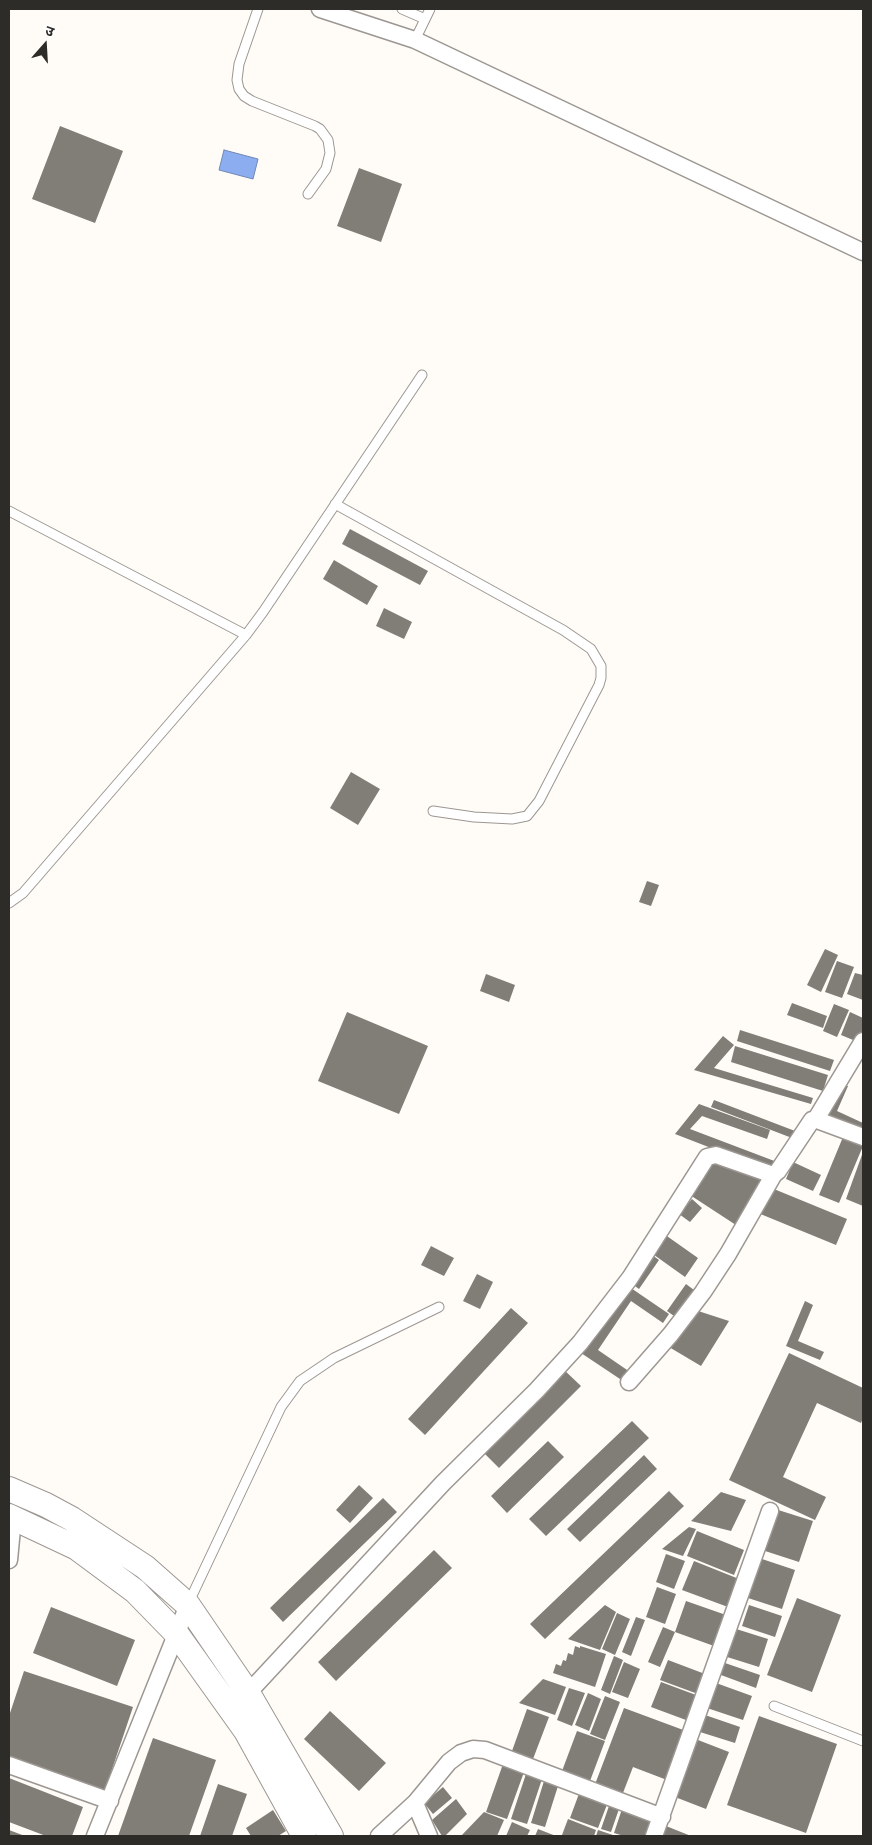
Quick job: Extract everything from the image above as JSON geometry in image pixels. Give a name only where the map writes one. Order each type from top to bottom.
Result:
[{"type":"main road","points":[[9,1489],[72,1519],[145,1568],[188,1605],[248,1693],[331,1836]]},
{"type":"main road","points":[[11,1517],[77,1548],[135,1591],[176,1633],[246,1730],[304,1836]]},
{"type":"street","points":[[320,9],[415,40],[863,252]]},
{"type":"street","points":[[629,1382],[703,1292],[728,1254],[774,1174],[812,1120],[816,1119],[863,1041]]},
{"type":"street","points":[[816,1119],[863,1137]]},
{"type":"street","points":[[248,1693],[443,1483],[537,1390],[580,1343],[630,1278],[707,1157],[716,1155],[774,1174]]},
{"type":"street","points":[[654,1836],[770,1511]]},
{"type":"street","points":[[9,1560],[11,1517]]},
{"type":"street","points":[[95,1836],[188,1605]]},
{"type":"street","points":[[380,1836],[415,1803],[450,1762],[461,1753],[473,1749],[485,1750],[662,1817]]},
{"type":"street","points":[[9,1765],[110,1801]]},
{"type":"street","points":[[415,1803],[429,1836]]},
{"type":"lane","points":[[258,9],[239,64],[237,80],[239,89],[244,96],[252,101],[315,126],[320,129],[328,140],[330,152],[326,170],[308,194]]},
{"type":"lane","points":[[402,9],[425,19]]},
{"type":"lane","points":[[415,40],[430,9]]},
{"type":"lane","points":[[9,903],[23,894],[246,635],[422,374]]},
{"type":"lane","points":[[335,504],[563,630],[590,649],[601,666],[599,685],[538,801],[527,816],[520,818],[474,817],[433,812]]},
{"type":"lane","points":[[9,511],[246,635]]},
{"type":"lane","points":[[188,1605],[281,1407],[300,1382],[334,1358],[439,1307]]},
{"type":"lane","points":[[774,1706],[863,1741]]},
{"type":"water","points":[[224,150],[258,159],[253,179],[219,170]]},
{"type":"building","points":[[60,126],[123,151],[95,223],[32,199]]},
{"type":"building","points":[[359,168],[402,184],[381,242],[337,226]]},
{"type":"building","points":[[350,529],[428,571],[420,585],[342,544]]},
{"type":"building","points":[[334,560],[378,586],[367,605],[323,579]]},
{"type":"building","points":[[384,608],[412,622],[404,639],[376,626]]},
{"type":"building","points":[[351,772],[380,789],[358,825],[330,808]]},
{"type":"building","points":[[647,881],[659,885],[651,906],[639,902]]},
{"type":"building","points":[[825,949],[838,955],[821,992],[807,985]]},
{"type":"building","points":[[837,961],[854,967],[842,998],[825,992]]},
{"type":"building","points":[[855,973],[863,975],[863,1000],[847,994]]},
{"type":"building","points":[[486,974],[515,985],[509,1002],[480,991]]},
{"type":"building","points":[[792,1003],[827,1016],[823,1028],[787,1015]]},
{"type":"building","points":[[834,1004],[849,1010],[837,1037],[823,1031]]},
{"type":"building","points":[[347,1012],[428,1046],[399,1114],[318,1081]]},
{"type":"building","points":[[850,1012],[863,1018],[863,1029],[858,1042],[841,1035]]},
{"type":"building","points":[[740,1030],[834,1060],[830,1071],[737,1041]]},
{"type":"building","points":[[723,1036],[734,1045],[714,1068],[813,1098],[811,1104],[694,1070]]},
{"type":"building","points":[[735,1046],[828,1075],[823,1091],[731,1062]]},
{"type":"building","points":[[841,1083],[848,1086],[837,1111],[863,1123],[863,1132],[826,1115]]},
{"type":"building","points":[[714,1100],[795,1131],[792,1138],[711,1107]]},
{"type":"building","points":[[699,1104],[770,1130],[767,1139],[702,1116],[690,1129],[777,1162],[773,1172],[675,1134]]},
{"type":"building","points":[[843,1137],[863,1146],[839,1203],[819,1195]]},
{"type":"building","points":[[863,1152],[863,1206],[846,1199]]},
{"type":"building","points":[[713,1159],[769,1182],[739,1227],[690,1195]]},
{"type":"building","points":[[793,1162],[821,1175],[813,1191],[786,1179]]},
{"type":"building","points":[[769,1187],[847,1219],[836,1245],[758,1213]]},
{"type":"building","points":[[692,1199],[702,1208],[690,1222],[679,1214]]},
{"type":"building","points":[[664,1234],[698,1258],[685,1277],[650,1252]]},
{"type":"building","points":[[431,1246],[454,1258],[444,1276],[421,1265]]},
{"type":"building","points":[[648,1252],[659,1260],[639,1289],[628,1281]]},
{"type":"building","points":[[477,1274],[493,1282],[480,1309],[463,1301]]},
{"type":"building","points":[[686,1284],[694,1290],[674,1316],[667,1311]]},
{"type":"building","points":[[628,1286],[669,1314],[663,1323],[631,1301],[598,1350],[630,1372],[623,1381],[581,1353]]},
{"type":"building","points":[[805,1301],[813,1305],[798,1341],[824,1352],[820,1360],[786,1346]]},
{"type":"building","points":[[511,1308],[528,1323],[425,1435],[408,1419]]},
{"type":"building","points":[[692,1309],[729,1321],[701,1366],[669,1347]]},
{"type":"building","points":[[789,1353],[863,1388],[863,1418],[861,1423],[817,1403],[783,1477],[826,1497],[815,1520],[729,1480]]},
{"type":"building","points":[[562,1368],[581,1386],[499,1468],[481,1450]]},
{"type":"building","points":[[632,1421],[649,1438],[546,1536],[529,1519]]},
{"type":"building","points":[[548,1441],[564,1457],[507,1513],[491,1496]]},
{"type":"building","points":[[644,1455],[657,1469],[580,1542],[567,1529]]},
{"type":"building","points":[[359,1485],[373,1498],[350,1523],[336,1510]]},
{"type":"building","points":[[669,1491],[684,1506],[545,1639],[530,1624]]},
{"type":"building","points":[[721,1492],[746,1500],[731,1531],[691,1521]]},
{"type":"building","points":[[383,1498],[397,1512],[283,1622],[270,1608]]},
{"type":"building","points":[[775,1509],[813,1521],[799,1562],[762,1550]]},
{"type":"building","points":[[689,1527],[696,1529],[683,1556],[662,1549]]},
{"type":"building","points":[[697,1531],[744,1550],[734,1575],[687,1556]]},
{"type":"building","points":[[434,1550],[452,1568],[336,1681],[318,1662]]},
{"type":"building","points":[[666,1554],[685,1561],[674,1589],[656,1582]]},
{"type":"building","points":[[762,1559],[795,1570],[782,1609],[748,1598]]},
{"type":"building","points":[[694,1561],[739,1579],[728,1607],[682,1590]]},
{"type":"building","points":[[657,1587],[676,1594],[665,1624],[646,1617]]},
{"type":"building","points":[[797,1598],[841,1615],[812,1692],[767,1675]]},
{"type":"building","points":[[686,1601],[726,1615],[714,1646],[675,1632]]},
{"type":"building","points":[[605,1605],[616,1612],[600,1650],[568,1639]]},
{"type":"building","points":[[749,1605],[782,1616],[775,1637],[742,1626]]},
{"type":"building","points":[[51,1607],[135,1640],[117,1686],[33,1653]]},
{"type":"building","points":[[617,1613],[630,1619],[615,1655],[602,1649]]},
{"type":"building","points":[[636,1617],[645,1620],[631,1656],[622,1652]]},
{"type":"building","points":[[663,1627],[675,1632],[660,1667],[648,1662]]},
{"type":"building","points":[[733,1628],[768,1639],[759,1667],[724,1656]]},
{"type":"building","points":[[575,1646],[606,1654],[595,1687],[553,1673],[556,1664],[561,1666],[563,1660],[566,1661],[568,1653],[573,1655]]},
{"type":"building","points":[[614,1656],[623,1660],[610,1694],[601,1690]]},
{"type":"building","points":[[668,1660],[705,1674],[698,1694],[660,1680]]},
{"type":"building","points":[[624,1662],[640,1669],[628,1698],[612,1692]]},
{"type":"building","points":[[725,1663],[760,1675],[756,1688],[721,1675]]},
{"type":"building","points":[[24,1671],[133,1707],[104,1793],[9,1761],[9,1716]]},
{"type":"building","points":[[543,1679],[566,1687],[555,1715],[519,1703]]},
{"type":"building","points":[[661,1682],[696,1695],[686,1720],[651,1707]]},
{"type":"building","points":[[716,1683],[752,1696],[743,1720],[707,1708]]},
{"type":"building","points":[[569,1688],[585,1693],[572,1726],[557,1720]]},
{"type":"building","points":[[588,1693],[601,1699],[589,1731],[575,1725]]},
{"type":"building","points":[[605,1696],[620,1702],[605,1740],[590,1734]]},
{"type":"building","points":[[624,1708],[686,1731],[667,1780],[633,1767],[621,1798],[594,1787]]},
{"type":"building","points":[[527,1709],[549,1717],[533,1759],[512,1751]]},
{"type":"building","points":[[330,1711],[386,1763],[359,1791],[304,1739]]},
{"type":"building","points":[[705,1715],[740,1727],[735,1743],[700,1732]]},
{"type":"building","points":[[759,1716],[837,1744],[806,1833],[727,1805]]},
{"type":"building","points":[[577,1731],[605,1741],[590,1781],[562,1771]]},
{"type":"building","points":[[153,1738],[216,1760],[189,1836],[118,1836]]},
{"type":"building","points":[[698,1740],[729,1752],[706,1809],[675,1797]]},
{"type":"building","points":[[503,1764],[524,1772],[507,1819],[486,1812]]},
{"type":"building","points":[[526,1774],[542,1779],[527,1824],[511,1819]]},
{"type":"building","points":[[9,1778],[83,1807],[72,1836],[46,1836],[9,1822]]},
{"type":"building","points":[[544,1781],[558,1786],[545,1827],[531,1823]]},
{"type":"building","points":[[218,1784],[247,1794],[232,1836],[200,1836]]},
{"type":"building","points":[[443,1787],[452,1798],[433,1814],[424,1803]]},
{"type":"building","points":[[580,1791],[608,1802],[598,1828],[570,1818]]},
{"type":"building","points":[[456,1799],[467,1814],[445,1836],[442,1836],[432,1820]]},
{"type":"building","points":[[609,1806],[619,1809],[611,1832],[601,1829]]},
{"type":"building","points":[[622,1809],[653,1819],[648,1836],[624,1836],[614,1833]]},
{"type":"building","points":[[273,1810],[286,1831],[278,1836],[251,1836],[246,1828]]},
{"type":"building","points":[[484,1812],[504,1820],[497,1836],[461,1836]]},
{"type":"building","points":[[568,1819],[596,1830],[594,1836],[562,1835]]},
{"type":"building","points":[[512,1822],[530,1830],[527,1836],[506,1836]]},
{"type":"building","points":[[666,1826],[691,1836],[662,1836]]},
{"type":"building","points":[[538,1829],[556,1836],[535,1836]]},
{"type":"building","points":[[9,1830],[25,1836],[9,1836]]},
{"type":"building","points":[[598,1830],[616,1836],[596,1836]]}]
